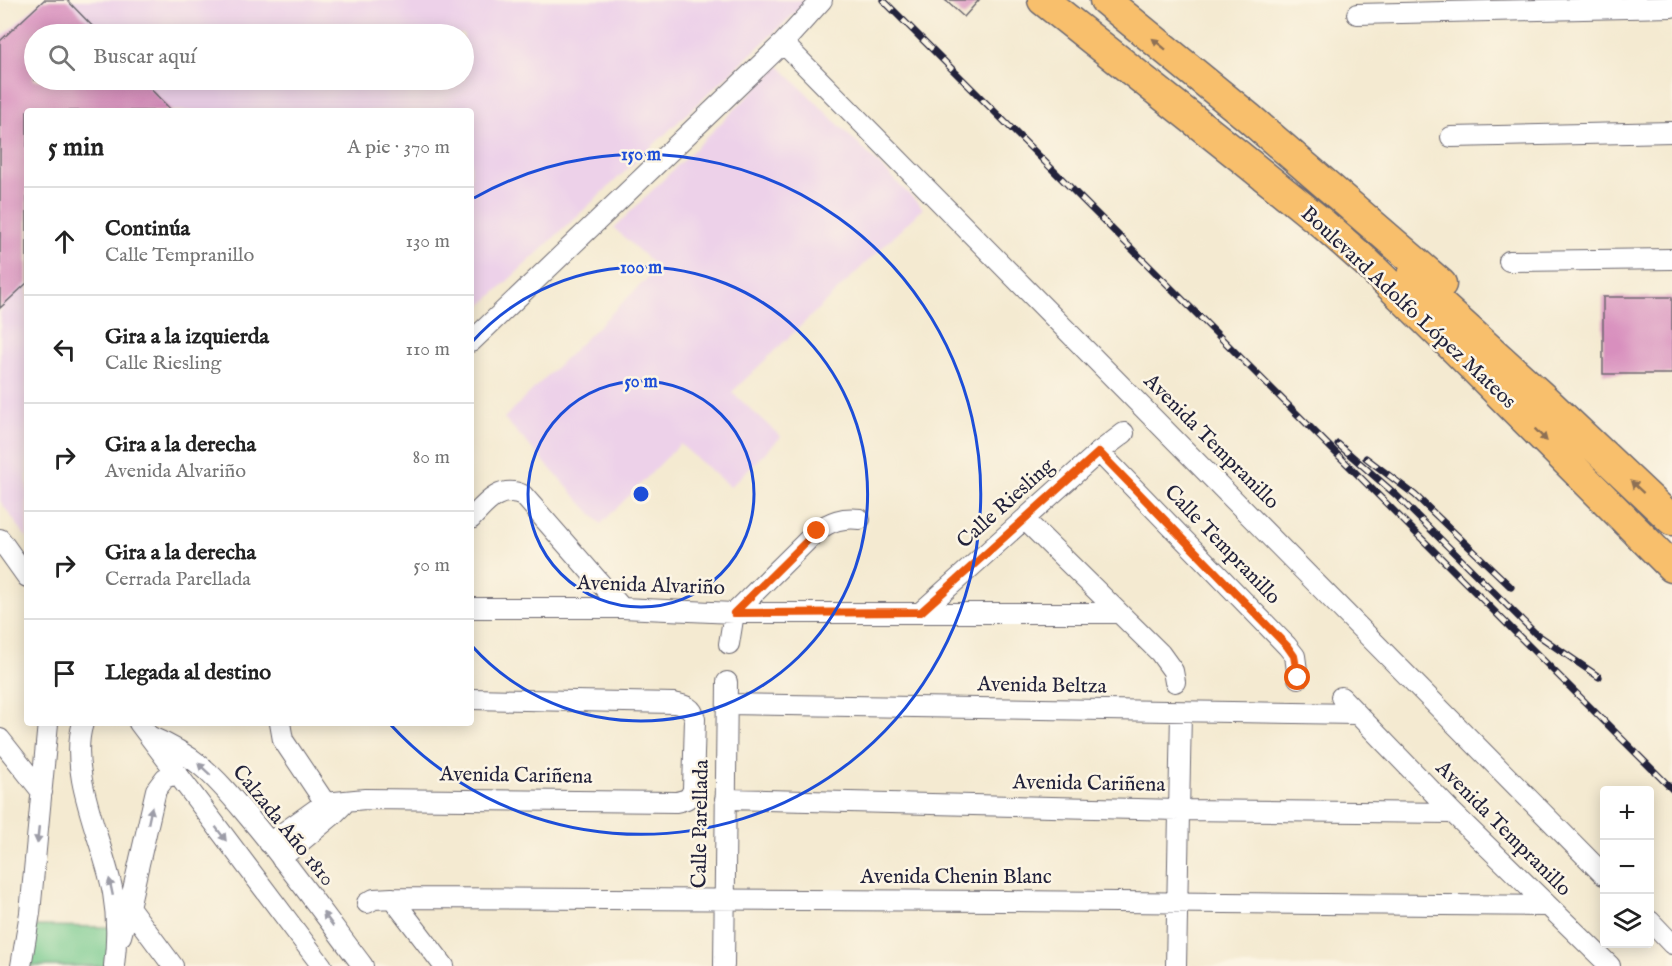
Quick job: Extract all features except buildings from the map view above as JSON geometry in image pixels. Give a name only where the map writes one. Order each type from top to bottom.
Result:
[{"type":"highway","points":[[1019,0],[1257,189],[1319,234],[1365,261]]},
{"type":"highway","name":"Boulevard Adolfo López Mateos","points":[[1043,0],[1238,155],[1365,261],[1458,351],[1672,567]]},
{"type":"highway","name":"Boulevard Adolfo López Mateos","points":[[1068,0],[1224,118],[1293,174],[1542,397],[1669,515]]},
{"type":"highway","points":[[1105,0],[1391,238],[1468,308],[1569,405],[1601,453]]},
{"type":"street","points":[[474,339],[783,43],[822,0]]},
{"type":"street","points":[[1357,14],[1672,7]]},
{"type":"street","name":"Avenida Tempranillo","points":[[783,43],[1600,870]]},
{"type":"street","points":[[1451,136],[1672,132]]},
{"type":"street","points":[[1509,261],[1672,259]]},
{"type":"street","name":"Calle Riesling","points":[[921,612],[1099,452],[1124,433]]},
{"type":"street","name":"Calle Tempranillo","points":[[1099,452],[1287,646],[1294,656],[1298,678]]},
{"type":"street","points":[[474,516],[500,493],[508,491],[523,495],[622,608]]},
{"type":"street","points":[[729,644],[734,613],[817,531],[829,522],[840,519],[860,519]]},
{"type":"street","points":[[1025,520],[1164,657],[1173,671],[1175,682]]},
{"type":"street","points":[[0,539],[24,573]]},
{"type":"street","name":"Avenida Alvariño","points":[[474,608],[622,608],[734,613],[1118,612]]},
{"type":"street","name":"Calle Parellada","points":[[724,966],[727,682]]},
{"type":"street","name":"Avenida Tempranillo","points":[[1341,696],[1453,813],[1610,966]]},
{"type":"street","name":"Avenida Cariñena","points":[[275,850],[329,809],[346,801],[396,798],[676,802],[685,801],[690,797],[693,789],[695,719],[690,708],[674,703],[474,699]]},
{"type":"street","name":"Avenida Beltza","points":[[727,704],[1356,714]]},
{"type":"street","points":[[1176,966],[1181,712]]},
{"type":"street","points":[[83,726],[79,753],[80,770],[113,893],[115,959]]},
{"type":"street","points":[[281,726],[283,740],[329,809]]},
{"type":"street","points":[[21,966],[30,913],[50,727]]},
{"type":"street","name":"Calzada Año 1810","points":[[144,730],[322,966]]},
{"type":"street","name":"Calzada Año 1810","points":[[144,730],[202,767],[232,798],[275,850],[363,966]]},
{"type":"street","points":[[0,739],[42,792]]},
{"type":"street","points":[[115,959],[156,790],[165,778],[175,774]]},
{"type":"street","name":"Avenida Cariñena","points":[[725,799],[1179,810],[1453,813]]},
{"type":"street","points":[[392,898],[444,966]]},
{"type":"street","name":"Avenida Chenin Blanc","points":[[367,903],[374,899],[392,898],[1547,906]]},
{"type":"street","points":[[129,908],[173,966]]},
{"type":"street","points":[[1654,925],[1672,944]]},
{"type":"shaded area","points":[[42,0],[809,0],[474,312],[474,108],[24,108],[24,534],[0,501],[0,38]]},
{"type":"shaded area","points":[[779,66],[923,208],[732,392],[781,437],[730,487],[680,444],[601,524],[504,418],[658,268],[614,228]]},
{"type":"green space","points":[[35,926],[113,927],[107,966],[29,966]]},
{"type":"railway","points":[[883,0],[1672,789]]},
{"type":"railway","points":[[1338,444],[1395,494],[1535,633],[1599,677]]},
{"type":"railway","points":[[1366,458],[1415,495],[1511,587]]},
{"type":"route","points":[[817,531],[734,613],[921,612],[1099,452],[1287,646],[1297,664],[1298,678]]}]
